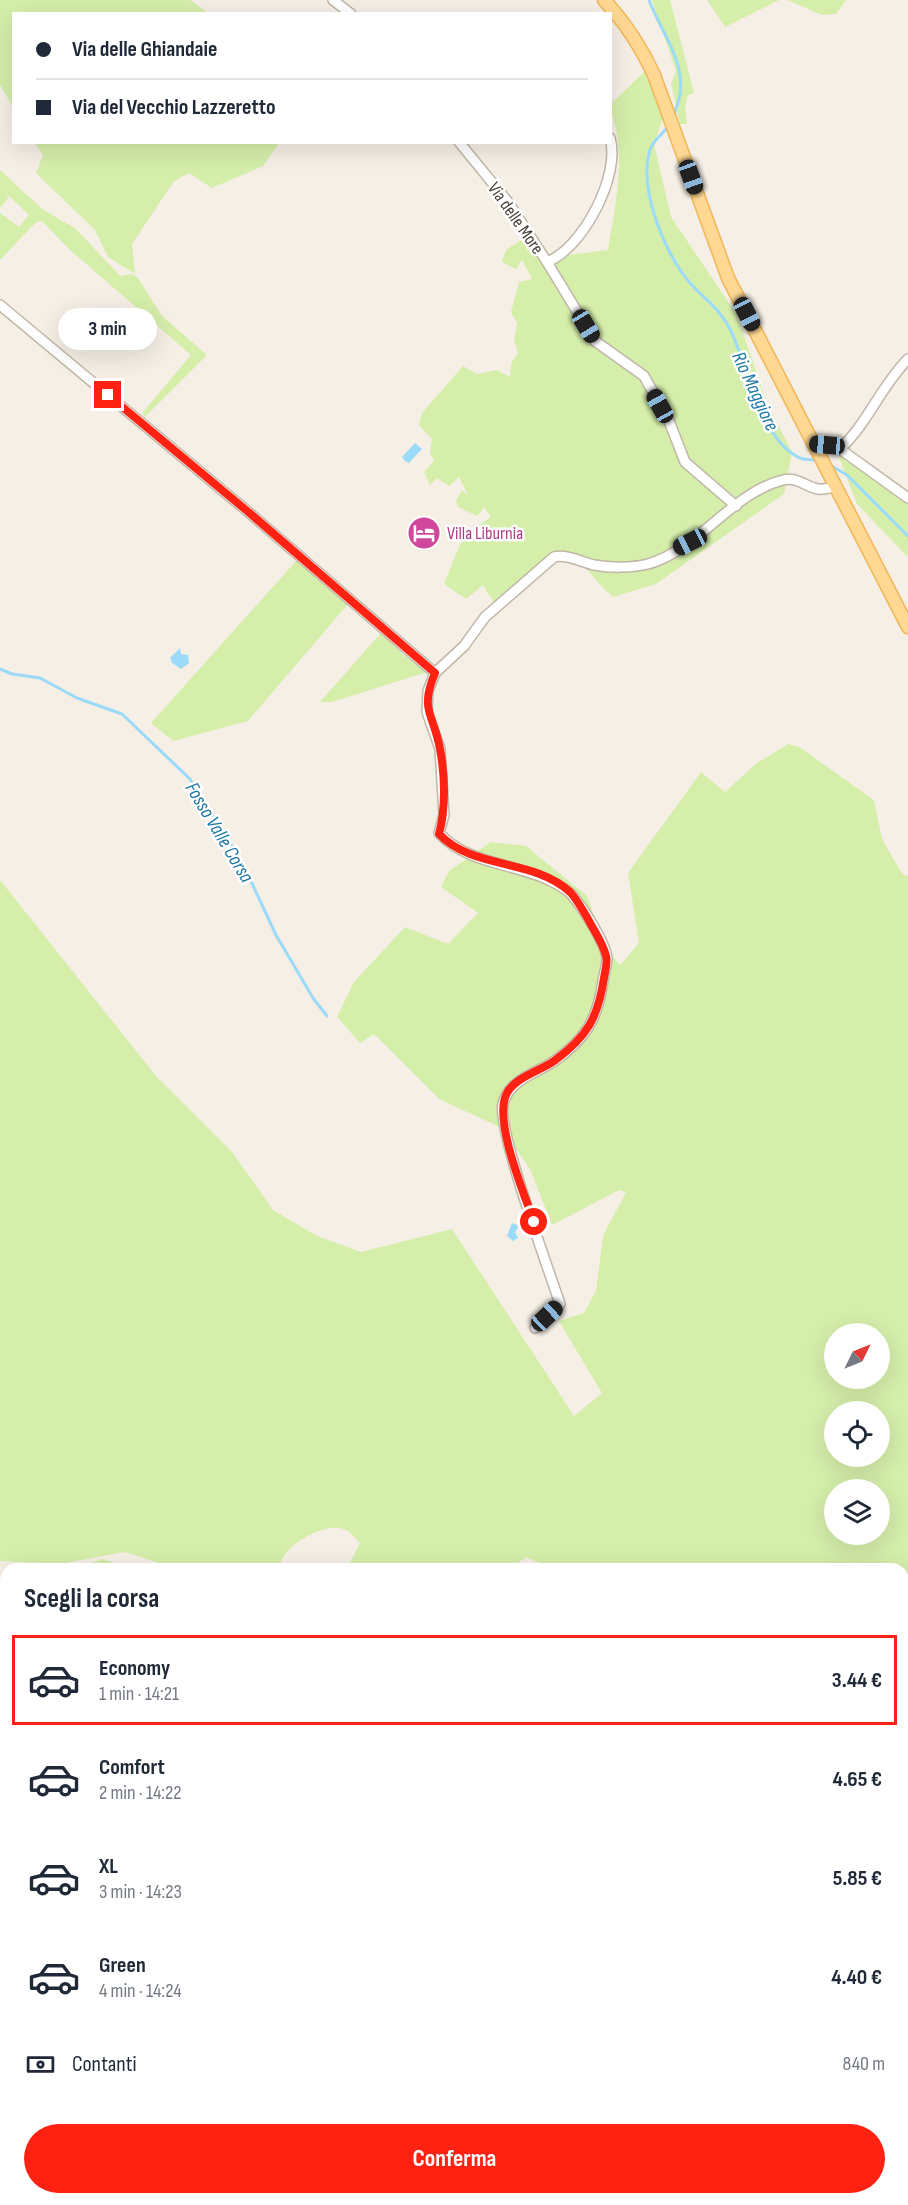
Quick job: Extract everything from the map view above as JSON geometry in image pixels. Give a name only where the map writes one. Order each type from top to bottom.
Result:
[{"type":"main road","points":[[604,0],[627,25],[643,52],[668,113],[728,278],[908,627]]},
{"type":"street","points":[[333,0],[348,12]]},
{"type":"street","name":"Via delle More","points":[[461,144],[508,202],[548,262],[556,259],[575,241],[603,194],[612,169],[610,144]]},
{"type":"street","points":[[548,262],[595,341],[644,376],[669,422],[685,462],[736,506]]},
{"type":"street","points":[[0,305],[246,510],[435,673]]},
{"type":"street","points":[[840,449],[871,412],[888,381],[908,359]]},
{"type":"street","points":[[815,448],[840,449],[908,498]]},
{"type":"street","points":[[535,1328],[560,1304],[508,1140],[502,1108],[507,1092],[520,1081],[554,1061],[582,1036],[594,1021],[600,1004],[607,958],[601,943],[570,893],[527,869],[464,854],[449,845],[439,834],[444,815],[440,749],[427,712],[428,691],[435,673],[464,646],[485,617],[554,557],[562,555],[595,565],[649,564],[690,542],[752,494],[784,479],[795,480],[816,489],[836,487]]},
{"type":"green space","points":[[0,0],[190,0],[207,12],[12,12],[12,105],[0,85]]},
{"type":"green space","points":[[652,0],[670,0],[694,93],[688,95],[685,107],[687,124],[680,124],[671,84],[676,71]]},
{"type":"green space","points":[[707,0],[779,0],[725,27]]},
{"type":"green space","points":[[788,0],[846,0],[836,14],[821,15]]},
{"type":"green space","points":[[646,70],[663,118],[654,144],[671,217],[737,315],[766,401],[792,452],[784,494],[656,584],[613,597],[570,552],[552,556],[494,603],[483,585],[466,599],[444,584],[464,535],[491,517],[484,507],[477,516],[458,507],[456,501],[462,490],[468,495],[459,477],[449,486],[437,478],[430,485],[424,472],[434,461],[430,453],[432,439],[419,425],[422,413],[463,366],[477,374],[497,370],[510,377],[511,364],[518,352],[514,340],[517,323],[511,312],[519,282],[532,279],[522,260],[516,269],[502,262],[506,250],[527,236],[545,258],[608,250],[619,164],[612,103]]},
{"type":"green space","points":[[36,144],[278,144],[263,166],[212,188],[189,173],[174,181],[132,244],[135,274],[108,257],[95,230],[36,173],[43,155]]},
{"type":"green space","points":[[0,170],[42,209],[76,229],[120,276],[132,274],[138,278],[162,316],[207,355],[144,418],[143,412],[191,355],[68,248],[42,221],[36,222],[0,260],[0,213],[19,227],[29,215],[1,188],[9,197],[0,208]]},
{"type":"green space","points":[[838,455],[892,492],[908,495],[908,557],[857,504]]},
{"type":"green space","points":[[297,560],[348,604],[248,721],[173,741],[151,723]]},
{"type":"green space","points":[[382,632],[399,645],[401,653],[427,672],[332,702],[320,702]]},
{"type":"green space","points":[[788,744],[799,747],[874,800],[882,839],[902,874],[908,876],[908,1563],[540,1563],[526,1557],[518,1563],[350,1563],[360,1543],[348,1531],[337,1528],[316,1532],[295,1544],[280,1563],[159,1563],[125,1552],[64,1563],[0,1561],[0,880],[156,1076],[232,1152],[273,1210],[317,1236],[361,1252],[452,1229],[574,1416],[602,1393],[559,1321],[584,1313],[596,1291],[603,1236],[626,1192],[619,1190],[552,1225],[530,1169],[502,1128],[439,1099],[374,1034],[360,1043],[337,1017],[354,982],[405,927],[448,944],[478,913],[441,887],[449,871],[491,842],[526,846],[587,896],[606,948],[620,965],[639,943],[628,873],[701,772],[725,792],[757,763]]},
{"type":"green space","points":[[102,1559],[114,1563],[92,1563]]},
{"type":"water","points":[[415,443],[422,449],[409,463],[402,457]]},
{"type":"water","points":[[180,648],[181,654],[188,655],[189,663],[181,669],[172,663],[170,658]]},
{"type":"water","points":[[512,1223],[519,1226],[515,1232],[518,1238],[513,1241],[507,1236]]},
{"type":"waterway","name":"Rio Maggiore","points":[[649,0],[671,46],[679,69],[680,94],[674,117]]},
{"type":"waterway","name":"Rio Maggiore","points":[[669,125],[651,146],[647,166],[651,202],[663,238],[690,283],[717,310],[731,331],[757,401],[775,436],[786,449],[800,458],[818,461]]},
{"type":"waterway","name":"Rio Maggiore","points":[[830,465],[847,475],[908,536]]},
{"type":"waterway","name":"Fosso Valle Corsa","points":[[0,669],[12,674],[40,678],[77,698],[122,714],[190,779],[242,862],[276,935],[313,998],[327,1016]]},
{"type":"place","name":"Villa Liburnia","points":[[424,533]]},
{"type":"route","points":[[108,395],[435,673],[428,691],[427,712],[440,749],[444,815],[439,834],[449,845],[464,854],[527,869],[554,882],[570,893],[601,943],[607,958],[600,1004],[594,1021],[582,1036],[554,1061],[520,1081],[507,1092],[502,1108],[508,1140],[534,1222]]}]
